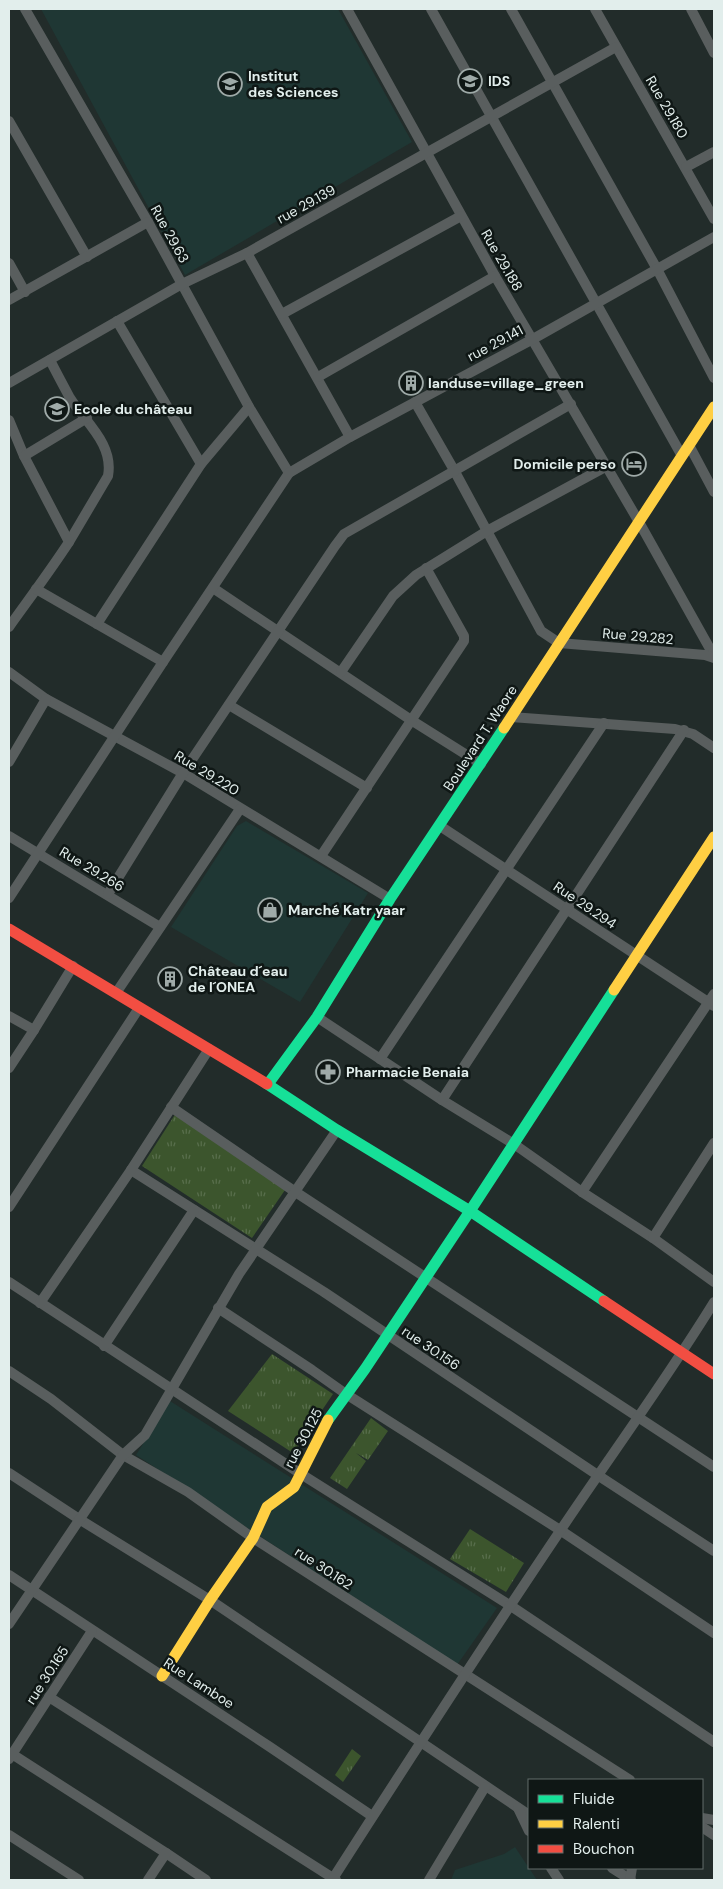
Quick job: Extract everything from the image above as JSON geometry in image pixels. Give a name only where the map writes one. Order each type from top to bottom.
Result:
[{"type":"street","name":"Rue 29.63","points":[[25,9],[148,222],[250,407],[289,473]]},
{"type":"street","name":"Rue 29.188","points":[[347,9],[494,276],[640,522],[714,657]]},
{"type":"street","points":[[431,9],[682,456]]},
{"type":"street","points":[[511,9],[657,269],[714,378]]},
{"type":"street","name":"Rue 29.180","points":[[595,9],[714,219]]},
{"type":"street","points":[[691,9],[714,52]]},
{"type":"street","name":"rue 29.139","points":[[9,383],[182,284],[247,253],[616,47]]},
{"type":"street","points":[[9,121],[87,257]]},
{"type":"street","points":[[686,168],[714,152]]},
{"type":"street","points":[[282,314],[461,216]]},
{"type":"street","points":[[9,300],[148,222]]},
{"type":"street","name":"rue 29.141","points":[[289,473],[350,437],[533,339],[714,236]]},
{"type":"street","points":[[247,253],[350,437]]},
{"type":"street","points":[[9,262],[25,292]]},
{"type":"street","points":[[318,377],[494,276]]},
{"type":"street","points":[[117,321],[201,464]]},
{"type":"street","points":[[9,627],[47,576],[108,476],[109,469],[103,444],[87,418],[71,399],[50,360]]},
{"type":"street","points":[[414,402],[454,470],[541,631],[559,643]]},
{"type":"street","points":[[108,894],[183,773],[344,534],[571,404]]},
{"type":"street","points":[[97,624],[201,464],[250,407]]},
{"type":"street","name":"Boulevard T. Waore","points":[[268,1084],[317,1017],[390,899],[512,717],[714,407]]},
{"type":"street","points":[[24,456],[87,418]]},
{"type":"street","points":[[9,420],[24,456],[69,542]]},
{"type":"street","points":[[689,445],[714,492]]},
{"type":"street","points":[[340,672],[393,596],[403,585],[426,568],[487,532],[607,466]]},
{"type":"street","points":[[9,898],[37,852],[289,473]]},
{"type":"street","points":[[321,856],[464,638],[426,568]]},
{"type":"street","points":[[213,588],[411,720],[481,764]]},
{"type":"street","points":[[36,589],[163,662]]},
{"type":"street","name":"Rue 29.282","points":[[559,643],[714,657]]},
{"type":"street","name":"Rue 29.220","points":[[9,672],[46,698],[183,773],[390,899]]},
{"type":"street","points":[[10,757],[46,698]]},
{"type":"street","points":[[229,705],[367,788]]},
{"type":"street","points":[[512,717],[684,730],[714,748]]},
{"type":"street","points":[[380,1060],[604,723]]},
{"type":"street","points":[[442,1100],[684,730]]},
{"type":"street","points":[[116,994],[240,809]]},
{"type":"street","name":"Rue 29.294","points":[[440,826],[508,869],[637,956],[712,1001]]},
{"type":"street","name":"Rue 29.266","points":[[9,836],[160,927]]},
{"type":"street","name":"rue 30.125","points":[[162,1676],[210,1600],[253,1538],[267,1507],[294,1486],[326,1424],[470,1211],[714,837]]},
{"type":"street","points":[[9,929],[268,1084],[337,1130],[470,1211],[714,1374]]},
{"type":"street","points":[[9,1068],[73,966]]},
{"type":"street","points":[[582,1192],[712,1001]]},
{"type":"street","points":[[9,1207],[12,1193],[140,1008]]},
{"type":"street","points":[[9,1016],[34,1030]]},
{"type":"street","points":[[317,1017],[442,1100],[514,1144],[582,1192],[654,1238],[714,1282]]},
{"type":"street","points":[[40,1303],[131,1170],[209,1049]]},
{"type":"street","points":[[171,1107],[294,1191],[714,1467]]},
{"type":"street","points":[[9,1624],[123,1454],[145,1435],[218,1308],[294,1191],[337,1130]]},
{"type":"street","points":[[654,1238],[714,1143]]},
{"type":"street","name":"rue 30.156","points":[[131,1170],[257,1249],[714,1551]]},
{"type":"street","points":[[104,1346],[194,1210]]},
{"type":"street","points":[[9,1282],[301,1474],[511,1606],[713,1738]]},
{"type":"street","points":[[49,1697],[334,1880],[372,1816],[560,1530],[683,1353],[714,1302]]},
{"type":"street","points":[[218,1308],[346,1394],[560,1530],[714,1633]]},
{"type":"street","name":"rue 30.162","points":[[9,1371],[51,1399],[123,1454],[188,1492],[253,1538],[628,1779]]},
{"type":"street","points":[[9,1473],[210,1600],[528,1814]]},
{"type":"street","name":"Rue Lamboe","points":[[9,1575],[372,1816]]},
{"type":"street","name":"rue 30.165","points":[[10,1757],[92,1631]]},
{"type":"street","points":[[10,1757],[166,1853],[206,1880]]},
{"type":"street","points":[[430,1880],[485,1787]]},
{"type":"street","points":[[517,1807],[528,1829]]},
{"type":"street","points":[[703,1828],[714,1835]]},
{"type":"street","points":[[9,1834],[79,1880]]},
{"type":"street","points":[[148,1880],[166,1853]]},
{"type":"street","points":[[553,1869],[559,1880]]},
{"type":"street","points":[[614,1869],[630,1880]]},
{"type":"shaded area","name":"Institut des Sciences","points":[[41,9],[338,9],[412,142],[185,275]]},
{"type":"shaded area","name":"Ecole du château","points":[[66,401],[67,415],[49,417],[47,404]]},
{"type":"shaded area","name":"Marché Katr yaar","points":[[246,821],[368,893],[300,1002],[171,927],[237,826]]},
{"type":"shaded area","points":[[170,1401],[497,1608],[457,1665],[136,1455]]},
{"type":"shaded area","points":[[515,1847],[537,1880],[451,1880],[455,1870],[504,1854]]},
{"type":"green space","points":[[176,1113],[285,1190],[252,1238],[142,1166]]},
{"type":"green space","points":[[272,1354],[333,1394],[293,1453],[228,1411]]},
{"type":"green space","points":[[371,1418],[388,1431],[368,1460],[356,1453],[366,1461],[347,1489],[330,1478]]},
{"type":"green space","points":[[470,1529],[524,1563],[506,1592],[450,1559]]},
{"type":"green space","points":[[352,1749],[361,1756],[343,1782],[335,1775]]},
{"type":"traffic: fast","points":[[268,1084],[317,1017],[390,899],[504,728]]},
{"type":"traffic: fast","points":[[328,1420],[365,1369],[614,990]]},
{"type":"traffic: fast","points":[[267,1084],[337,1130],[470,1211],[604,1301]]},
{"type":"traffic: slow","points":[[504,728],[714,407]]},
{"type":"traffic: slow","points":[[614,990],[714,837]]},
{"type":"traffic: slow","points":[[162,1676],[210,1600],[253,1538],[267,1507],[294,1487],[328,1420]]},
{"type":"traffic: jam","points":[[9,929],[267,1084]]},
{"type":"traffic: jam","points":[[604,1301],[714,1374]]},
{"type":"place","name":"IDS","points":[[470,81]]},
{"type":"place","name":"Institut des Sciences","points":[[230,84]]},
{"type":"place","name":"landuse=village_green","points":[[411,383]]},
{"type":"place","name":"Ecole du château","points":[[57,409]]},
{"type":"place","name":"Domicile perso","points":[[634,464]]},
{"type":"place","name":"Marché Katr yaar","points":[[270,910]]},
{"type":"place","name":"Château d´eau de l´ONEA","points":[[170,979]]},
{"type":"place","name":"Pharmacie Benaia","points":[[328,1072]]}]
